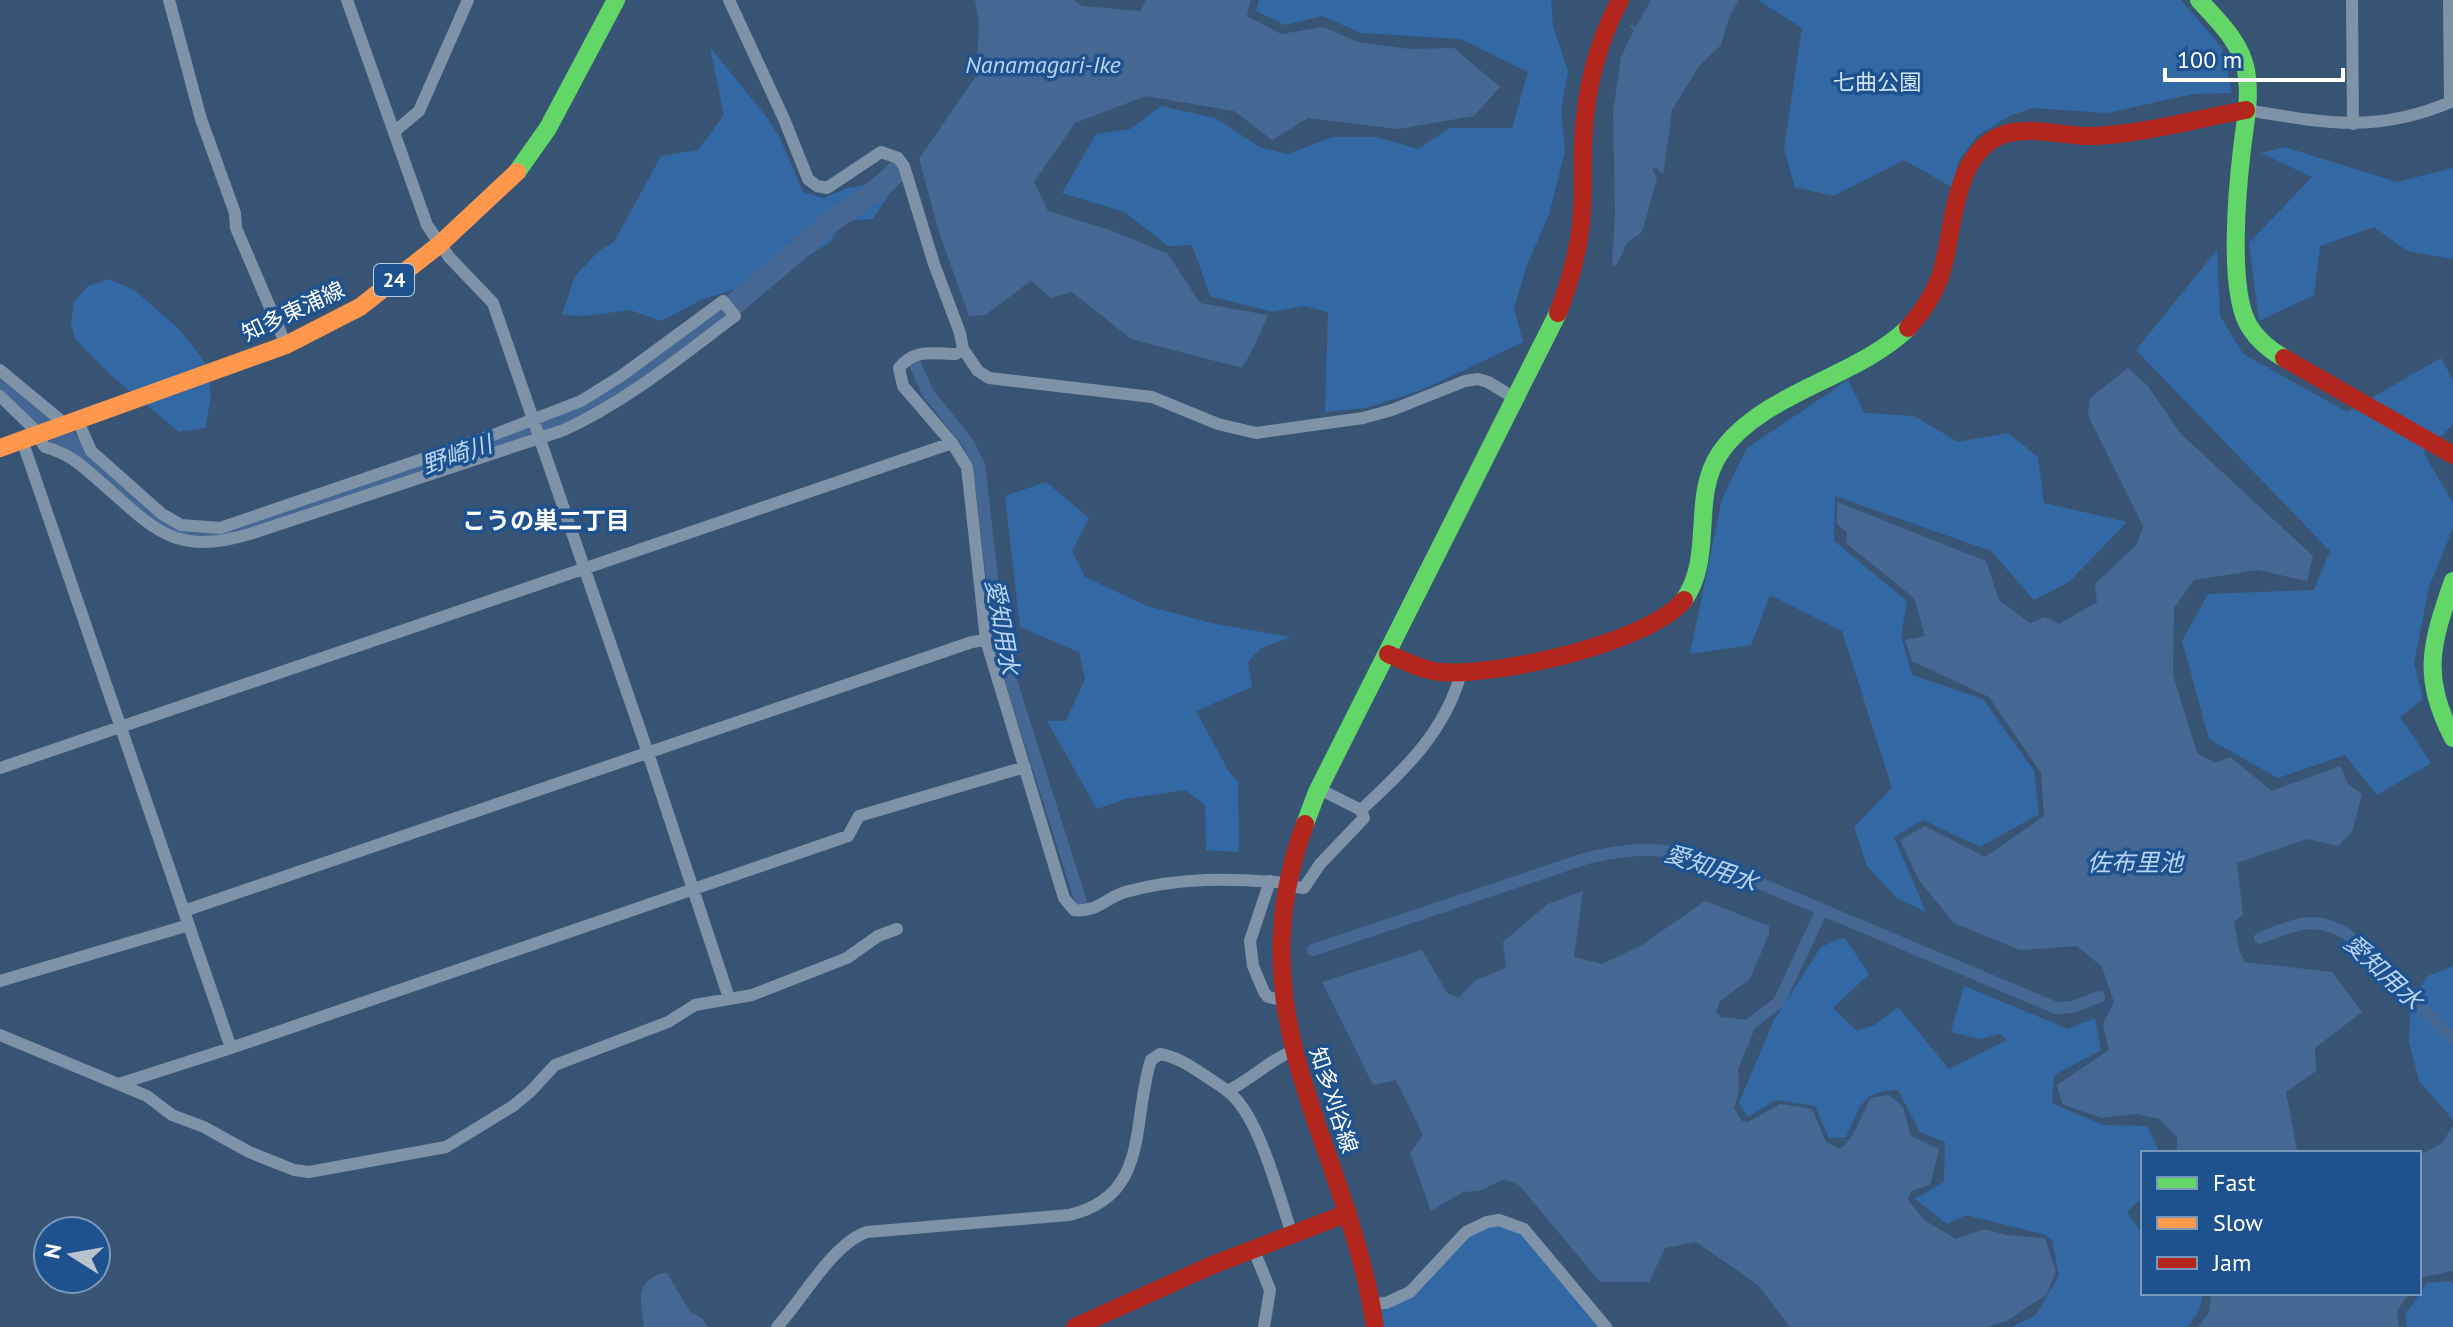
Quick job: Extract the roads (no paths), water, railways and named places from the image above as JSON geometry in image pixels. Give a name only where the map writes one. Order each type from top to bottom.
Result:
[{"type":"street","points":[[169,0],[201,119],[235,213],[236,228],[286,345]]},
{"type":"street","points":[[347,0],[427,225],[449,257],[493,303],[729,998]]},
{"type":"street","points":[[394,132],[419,111],[468,0]]},
{"type":"street","name":"知多東浦線","points":[[0,448],[286,345],[360,307],[440,244],[513,177],[539,140],[616,0]]},
{"type":"street","points":[[729,0],[808,179],[817,186],[827,188],[881,152],[898,158],[904,166],[963,349],[978,371],[989,378],[1152,397],[1237,431],[1256,433],[1363,418],[1478,379],[1516,399]]},
{"type":"street","name":"知多刈谷線","points":[[1375,1327],[1361,1251],[1316,1126],[1293,1051],[1282,1000],[1279,947],[1284,883],[1319,789],[1569,289],[1581,219],[1585,104],[1592,67],[1620,0]]},
{"type":"street","points":[[2199,0],[2224,26],[2243,59],[2248,88],[2238,185],[2239,261],[2244,315],[2251,329],[2275,353],[2453,455]]},
{"type":"street","points":[[2352,0],[2353,124]]},
{"type":"street","points":[[1388,654],[1428,670],[1461,673],[1562,656],[1633,632],[1677,609],[1697,576],[1702,546],[1704,493],[1719,455],[1748,425],[1894,339],[1923,311],[1944,270],[1965,172],[1987,143],[2016,131],[2100,135],[2246,110],[2353,124],[2409,118],[2451,102],[2449,0]]},
{"type":"street","points":[[0,396],[91,451],[162,514],[181,525],[220,528],[572,405],[600,390],[723,301],[735,316],[609,407],[539,437],[250,534],[215,542],[196,543],[176,539],[147,524],[67,454],[45,447],[52,428]]},
{"type":"street","points":[[956,354],[923,354],[908,358],[899,368],[903,386],[952,443],[967,467],[986,640],[1064,898],[1074,910],[1085,912],[1123,893],[1186,881],[1218,878],[1284,883],[1304,888],[1320,864],[1364,818],[1361,810],[1319,789]]},
{"type":"street","points":[[0,370],[52,428],[122,727],[231,1048]]},
{"type":"street","points":[[0,768],[952,443]]},
{"type":"street","points":[[2453,581],[2430,657],[2430,679],[2436,703],[2453,738]]},
{"type":"street","points":[[184,911],[972,642],[986,640]]},
{"type":"street","points":[[1361,810],[1412,762],[1428,741],[1443,720],[1461,673]]},
{"type":"street","points":[[119,1084],[848,836],[859,816],[1025,767]]},
{"type":"street","points":[[1282,1000],[1268,997],[1264,992],[1250,953],[1254,927],[1284,883]]},
{"type":"street","points":[[0,981],[189,925]]},
{"type":"street","points":[[0,1035],[147,1096],[172,1115],[204,1127],[249,1152],[294,1170],[309,1172],[446,1147],[513,1106],[555,1065],[627,1035],[668,1022],[695,1005],[752,995],[847,958],[878,936],[897,929]]},
{"type":"street","points":[[1227,1091],[1245,1083],[1282,1055],[1293,1051]]},
{"type":"street","points":[[777,1327],[852,1237],[867,1232],[1069,1215],[1097,1206],[1109,1198],[1127,1172],[1141,1116],[1146,1073],[1151,1060],[1160,1054],[1189,1065],[1241,1104],[1254,1127],[1292,1234]]},
{"type":"street","points":[[1075,1327],[1149,1290],[1348,1213]]},
{"type":"street","points":[[1372,1304],[1386,1303],[1410,1292],[1466,1232],[1499,1220],[1524,1229],[1606,1327]]},
{"type":"street","points":[[1253,1248],[1270,1290],[1264,1327]]},
{"type":"water","name":"Nanamagari-Ike","points":[[975,0],[1074,0],[1082,6],[1140,11],[1146,0],[1251,0],[1247,16],[1281,34],[1324,27],[1357,42],[1409,49],[1454,48],[1500,87],[1474,116],[1398,129],[1308,118],[1272,140],[1234,111],[1146,96],[1075,123],[1034,182],[1048,211],[1110,230],[1168,254],[1200,303],[1268,315],[1242,368],[1131,339],[1072,292],[1051,298],[1031,281],[985,315],[969,316],[940,235],[919,159],[976,76],[979,24]]},
{"type":"water","points":[[1651,0],[1739,0],[1729,17],[1721,45],[1699,66],[1672,110],[1663,175],[1657,168],[1652,169],[1657,179],[1642,232],[1627,243],[1616,266],[1612,264],[1615,215],[1613,113],[1621,57],[1634,30],[1630,27],[1636,27]]},
{"type":"water","name":"佐布里池","points":[[2128,368],[2147,385],[2181,434],[2313,556],[2307,581],[2258,570],[2194,580],[2174,608],[2173,675],[2197,753],[2215,763],[2230,757],[2272,791],[2340,766],[2348,784],[2362,794],[2352,832],[2338,846],[2307,839],[2237,863],[2243,915],[2234,922],[2239,950],[2245,962],[2332,972],[2362,1012],[2315,1048],[2316,1071],[2286,1092],[2299,1151],[2177,1151],[2177,1137],[2159,1119],[2137,1114],[2101,1118],[2062,1104],[2057,1085],[2109,1050],[2103,1024],[2114,1002],[2102,967],[2077,946],[2020,950],[1954,923],[1919,880],[1900,840],[1925,826],[1985,857],[2044,816],[2041,773],[1989,697],[1912,661],[1905,640],[1925,636],[1914,598],[1846,543],[1847,532],[1837,524],[1837,502],[1986,561],[1999,600],[2030,623],[2045,617],[2059,624],[2097,602],[2095,584],[2137,544],[2143,526],[2088,415],[2090,398]]},
{"type":"water","points":[[1583,891],[1574,957],[1602,964],[1642,945],[1705,901],[1769,926],[1769,934],[1750,979],[1719,1002],[1716,1013],[1721,1017],[1749,1020],[1755,1028],[1738,1069],[1739,1092],[1734,1108],[1742,1121],[1748,1122],[1780,1104],[1812,1109],[1826,1142],[1839,1149],[1854,1133],[1871,1098],[1889,1095],[1903,1107],[1911,1136],[1939,1149],[1930,1185],[1911,1191],[1908,1200],[1924,1220],[1956,1239],[1985,1229],[2006,1235],[2045,1238],[2056,1272],[2047,1294],[2007,1321],[1987,1327],[1790,1327],[1758,1285],[1696,1242],[1665,1248],[1649,1282],[1600,1282],[1519,1185],[1504,1179],[1479,1191],[1463,1192],[1431,1211],[1410,1153],[1423,1135],[1396,1080],[1373,1085],[1322,982],[1422,950],[1447,993],[1458,998],[1476,980],[1506,968],[1503,942],[1548,904]]},
{"type":"water","points":[[2453,1126],[2453,1271],[2421,1279],[2421,1154],[2441,1144]]},
{"type":"water","points":[[667,1273],[690,1312],[702,1318],[708,1327],[644,1327],[643,1287],[647,1281]]},
{"type":"water","points":[[2211,1295],[2408,1295],[2397,1310],[2399,1327],[2198,1327],[2209,1313]]},
{"type":"waterway","name":"野崎川","points":[[0,383],[158,521],[192,535],[209,537],[228,534],[565,419],[632,379],[699,332],[895,173]]},
{"type":"waterway","name":"愛知用水","points":[[914,362],[928,393],[968,443],[979,465],[1000,646],[1081,902]]},
{"type":"waterway","name":"愛知用水","points":[[1313,950],[1587,858],[1647,850],[1707,861],[2056,1008],[2073,1007],[2099,997]]},
{"type":"waterway","points":[[1739,1033],[1779,1002],[1822,910]]},
{"type":"waterway","name":"愛知用水","points":[[2260,938],[2313,923],[2324,924],[2347,934],[2453,1038]]},
{"type":"district","name":"こうの巣二丁目","points":[[546,521]]},
{"type":"park label","name":"七曲公園","points":[[1877,82]]}]
